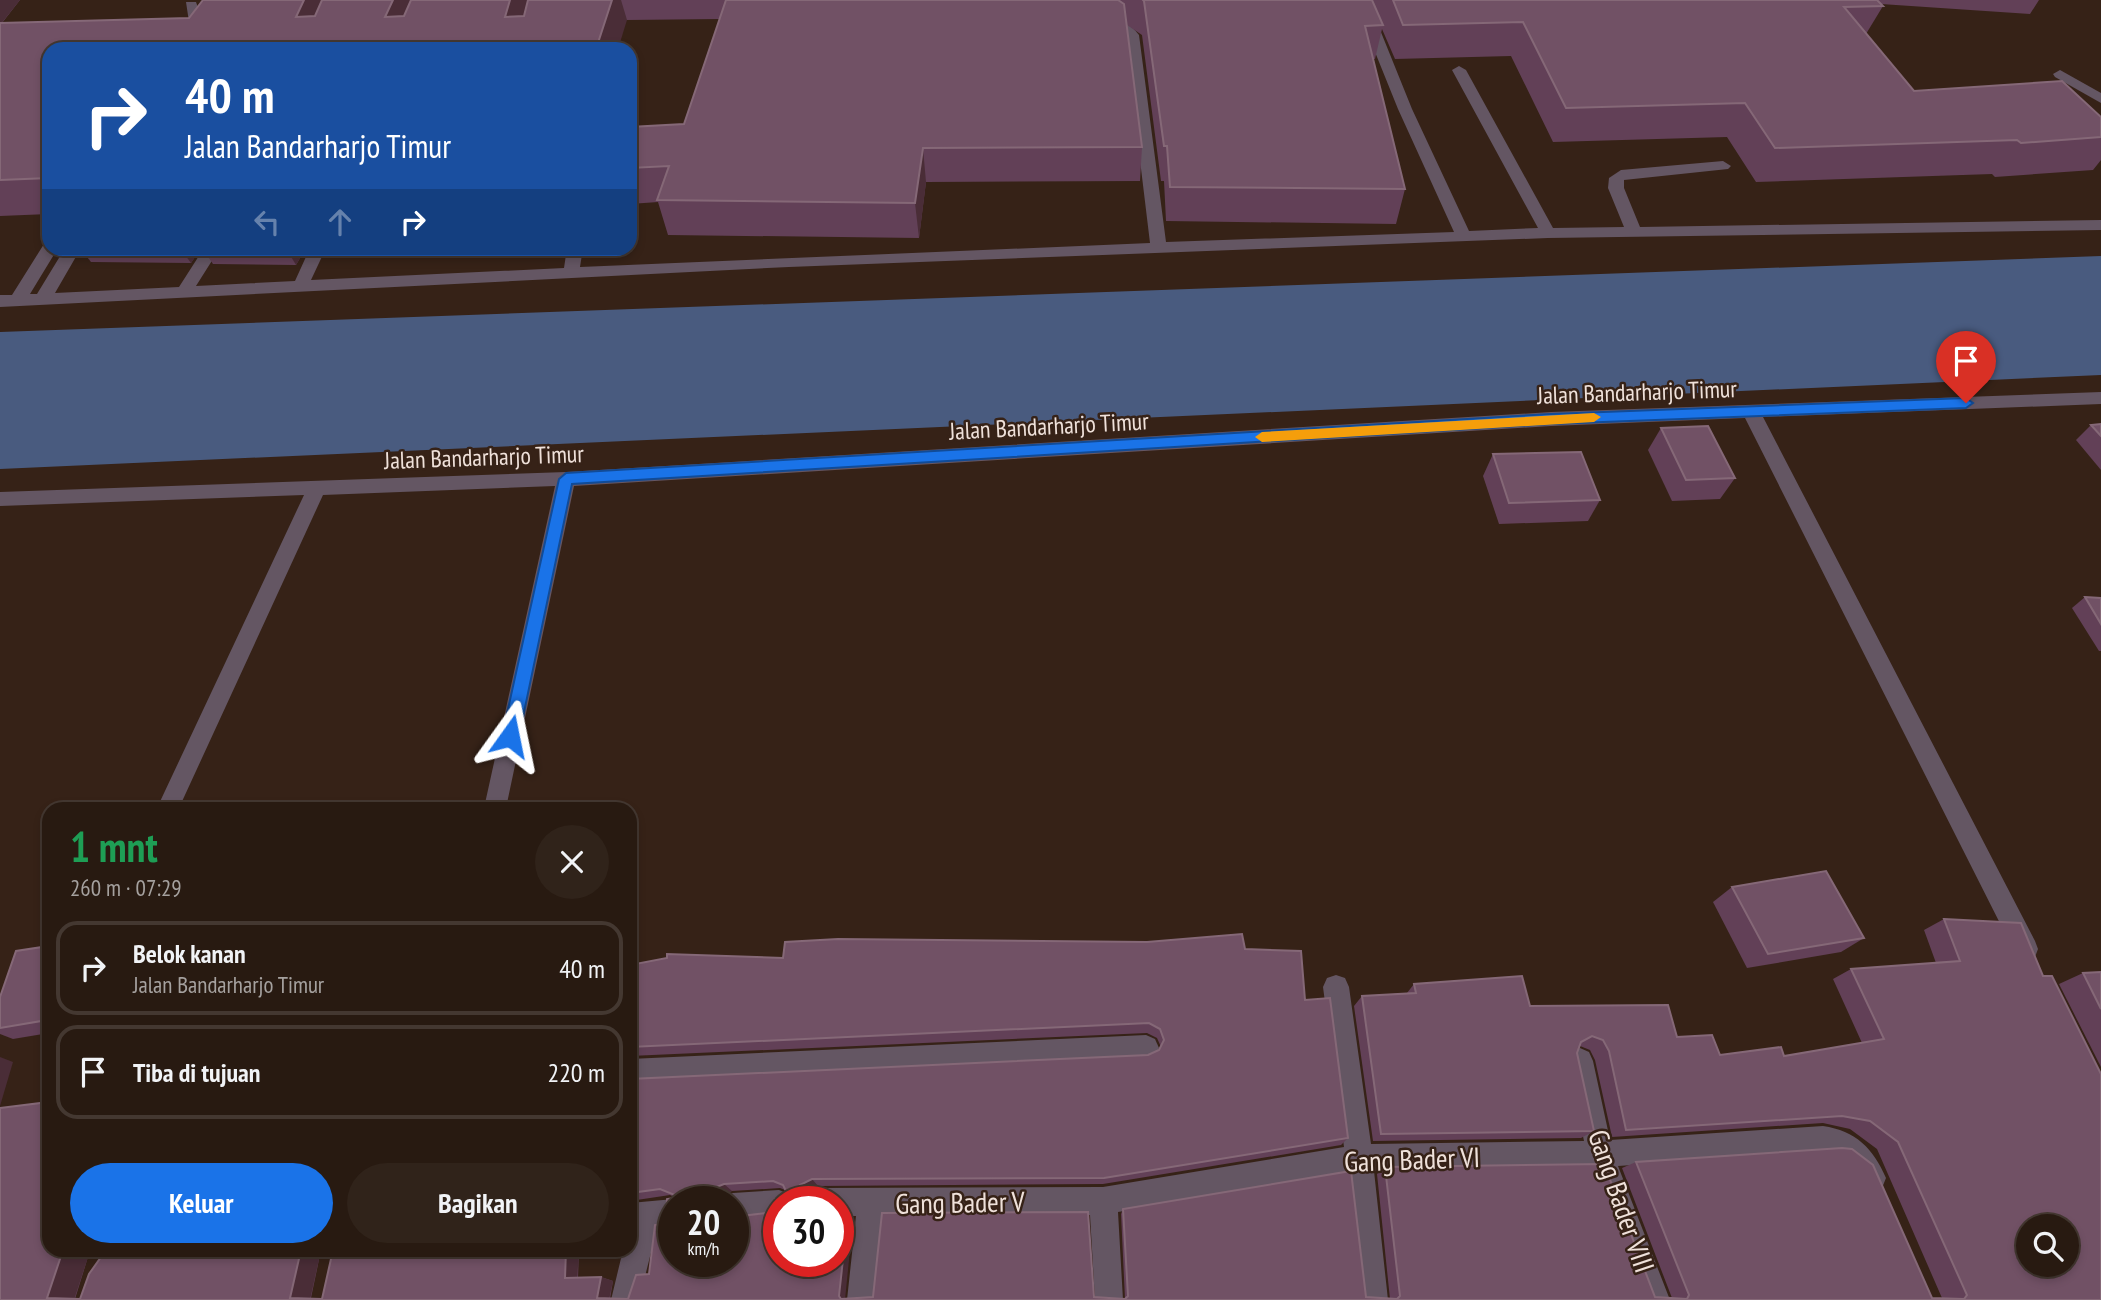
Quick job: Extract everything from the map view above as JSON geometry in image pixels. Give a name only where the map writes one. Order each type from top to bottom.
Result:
[{"type":"street","points":[[1361,0],[1405,108],[1464,237]]},
{"type":"street","points":[[185,42],[195,22],[191,5]]},
{"type":"street","points":[[1084,19],[1123,25],[1132,35],[1159,248]]},
{"type":"street","points":[[1459,70],[1548,233]]},
{"type":"street","points":[[2060,74],[2101,99]]},
{"type":"street","points":[[1634,231],[1616,188],[1617,178],[1626,173],[1723,166]]},
{"type":"street","points":[[9,301],[570,274],[1548,233],[2101,225]]},
{"type":"street","points":[[9,301],[44,256]]},
{"type":"street","points":[[42,300],[69,256]]},
{"type":"street","points":[[184,292],[207,256]]},
{"type":"street","points":[[300,287],[314,256]]},
{"type":"street","points":[[570,274],[573,256]]},
{"type":"street","name":"Jalan Bandarharjo Timur","points":[[0,499],[566,479],[1551,419],[2101,398]]},
{"type":"street","points":[[1751,412],[2037,972]]},
{"type":"street","points":[[496,802],[566,479]]},
{"type":"street","points":[[171,802],[317,487]]},
{"type":"street","points":[[1336,988],[1374,1300]]},
{"type":"street","points":[[637,1072],[1146,1048]]},
{"type":"street","name":"Gang Bader VIII","points":[[1580,1061],[1600,1154],[1656,1300]]},
{"type":"street","name":"Gang Bader VI","points":[[1104,1201],[1358,1158],[1600,1154],[1823,1139],[1838,1141],[1865,1160],[1882,1198]]},
{"type":"street","points":[[854,1200],[871,1203]]},
{"type":"street","name":"Gang Bader V","points":[[861,1300],[871,1203],[966,1200],[1104,1201]]},
{"type":"street","points":[[1104,1201],[1109,1300]]},
{"type":"street","points":[[625,1300],[650,1215]]},
{"type":"water","points":[[2101,256],[2101,375],[0,469],[0,332]]},
{"type":"building","points":[[203,0],[304,0],[296,17],[315,16],[322,0],[393,0],[385,17],[404,16],[411,0],[510,0],[505,17],[524,16],[528,0],[612,0],[598,42],[42,42],[42,178],[0,180],[0,23],[189,18]]},
{"type":"building","points":[[726,0],[1118,0],[1124,4],[1142,147],[923,148],[915,203],[657,200],[669,166],[637,168],[637,127],[684,124]]},
{"type":"building","points":[[1143,0],[1372,0],[1383,25],[1365,26],[1405,189],[1170,187],[1167,146],[1164,146]]},
{"type":"building","points":[[1393,0],[1877,0],[1883,6],[1844,7],[1914,91],[2062,81],[2101,117],[2101,137],[2021,143],[2017,140],[1775,148],[1745,103],[1566,108],[1523,22],[1403,25]]},
{"type":"building","points":[[2101,424],[2101,436],[2091,425]]},
{"type":"building","points":[[1708,426],[1735,478],[1686,480],[1661,428]]},
{"type":"building","points":[[1581,452],[1600,500],[1509,503],[1493,454]]},
{"type":"building","points":[[2085,597],[2101,598],[2101,624]]},
{"type":"building","points":[[1826,871],[1864,938],[1768,954],[1732,887]]},
{"type":"building","points":[[1944,919],[2021,923],[2043,976],[2052,976],[2101,1074],[2101,1300],[0,1300],[0,1108],[42,1103],[42,1257],[61,1257],[47,1298],[80,1299],[89,1274],[101,1257],[299,1257],[290,1298],[322,1299],[331,1257],[566,1257],[565,1278],[601,1277],[597,1298],[628,1299],[636,1275],[649,1274],[655,1225],[658,1224],[658,1277],[749,1277],[749,1215],[763,1213],[763,1277],[841,1277],[841,1299],[873,1297],[882,1213],[1088,1212],[1094,1297],[1125,1299],[1128,1296],[1123,1209],[1351,1171],[1366,1297],[1397,1299],[1400,1296],[1385,1167],[1604,1164],[1655,1297],[1687,1299],[1689,1295],[1636,1162],[1842,1148],[1852,1149],[1873,1165],[1932,1298],[1964,1299],[1967,1295],[1898,1142],[1870,1121],[1842,1116],[1626,1130],[1609,1051],[1603,1040],[1592,1036],[1581,1042],[1577,1053],[1594,1131],[1381,1134],[1362,996],[1416,993],[1414,984],[1522,976],[1530,1006],[1668,1005],[1677,1037],[1712,1035],[1720,1055],[1781,1047],[1784,1056],[1884,1039],[1851,969],[1960,961]]},
{"type":"building","points":[[1242,934],[1245,949],[1301,951],[1305,1000],[1330,998],[1348,1138],[1104,1178],[812,1179],[800,1185],[784,1186],[773,1181],[719,1186],[658,1186],[658,1189],[637,1192],[637,1079],[1148,1055],[1159,1050],[1164,1040],[1160,1029],[1149,1023],[637,1047],[637,964],[667,958],[667,954],[783,958],[785,942],[838,939],[1147,942]]},
{"type":"building","points":[[42,947],[42,1018],[41,1021],[0,1028],[0,997],[16,951]]},
{"type":"building","points":[[2101,972],[2101,1009],[2083,973]]},
{"type":"slow traffic","points":[[1262,437],[1594,417]]},
{"type":"route","points":[[510,736],[566,479],[1551,419],[1966,403]]}]
